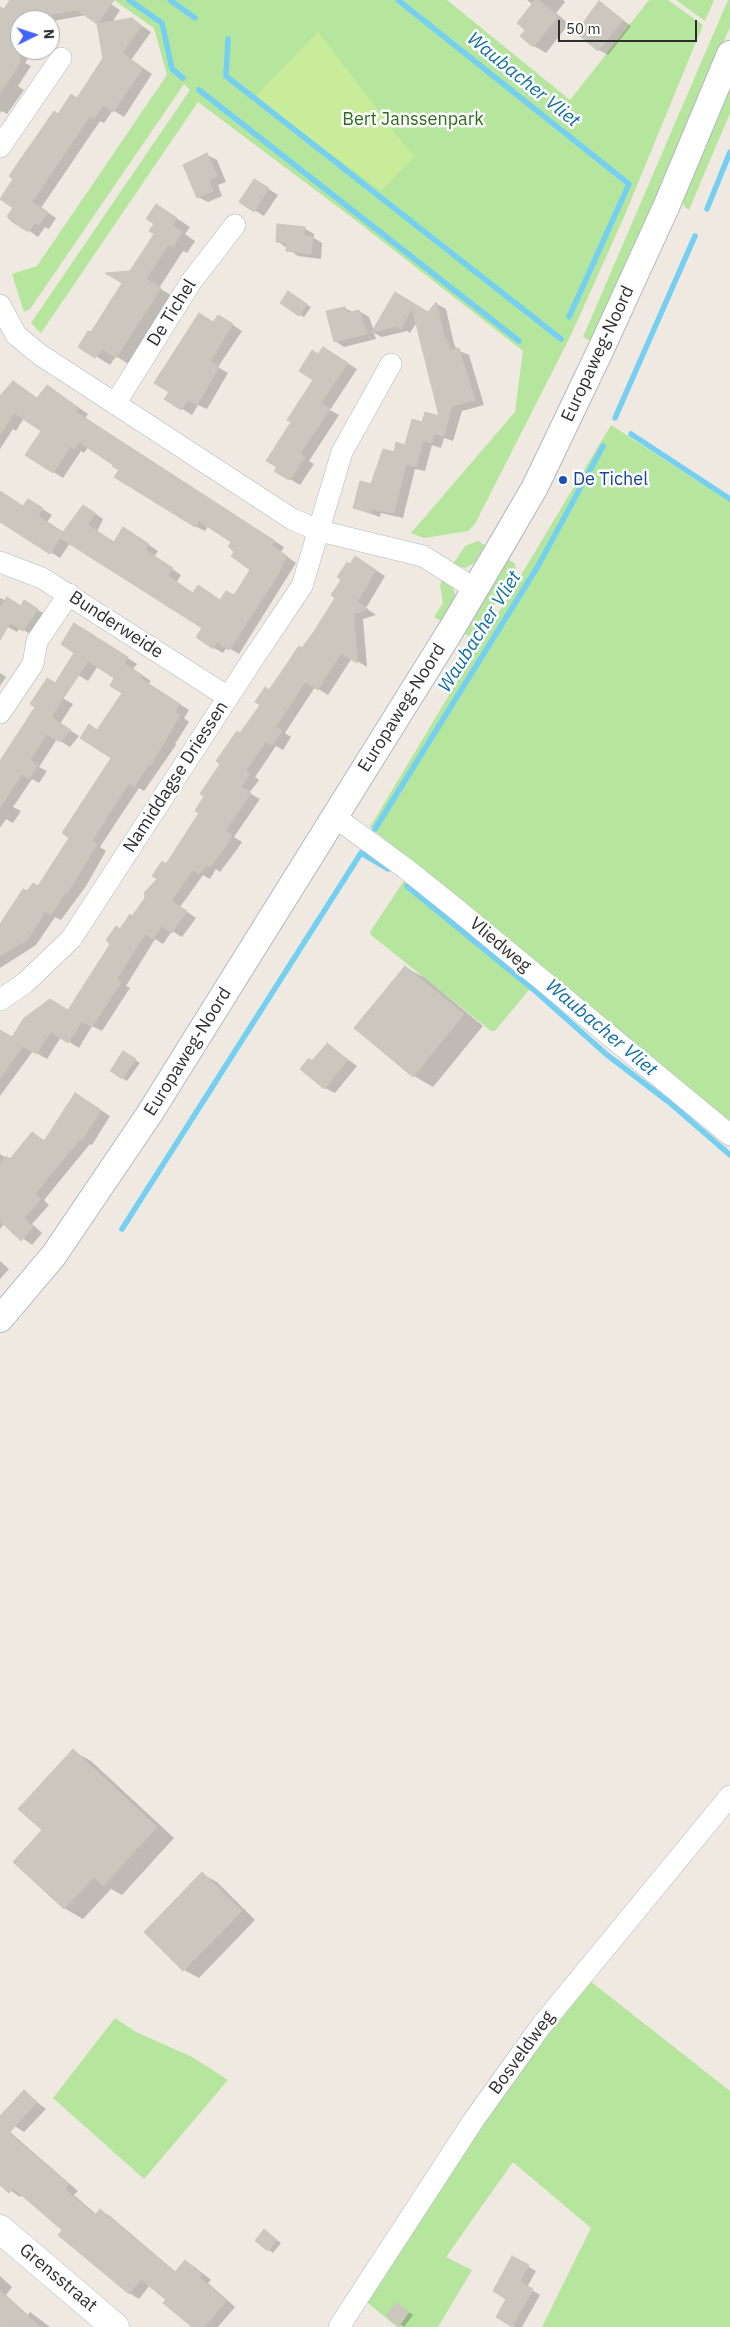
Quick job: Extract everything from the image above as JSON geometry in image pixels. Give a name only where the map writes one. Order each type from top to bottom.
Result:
[{"type":"main road","name":"Grensstraat","points":[[0,2229],[115,2327]]},
{"type":"street","name":"Europaweg-Noord","points":[[0,1319],[54,1255],[107,1179],[335,817],[475,590],[535,486],[601,348],[666,207],[730,54]]},
{"type":"street","points":[[0,147],[61,58]]},
{"type":"street","name":"De Tichel","points":[[115,404],[191,282],[235,225]]},
{"type":"street","points":[[0,305],[8,339],[38,354],[292,519],[320,531],[423,556],[475,590]]},
{"type":"street","points":[[320,531],[342,452],[391,364]]},
{"type":"street","name":"Namiddagse Driessen","points":[[0,1000],[25,983],[71,939],[302,586],[320,531]]},
{"type":"street","name":"Bunderweide","points":[[0,562],[42,578],[228,697]]},
{"type":"street","points":[[0,713],[33,664],[37,641],[69,594]]},
{"type":"street","name":"Vliedweg","points":[[335,817],[448,902],[730,1136]]},
{"type":"street","name":"Bosveldweg","points":[[338,2327],[473,2121],[541,2026],[730,1796]]},
{"type":"green space","name":"Bert Janssenpark","points":[[114,0],[447,0],[570,100],[649,0],[668,0],[703,25],[624,217],[571,335],[475,524],[468,531],[424,538],[411,533],[515,412],[523,351],[350,216],[198,102],[41,333],[31,323],[190,90],[184,84],[30,309],[24,312],[12,274],[37,266],[167,75],[154,28]]},
{"type":"green space","points":[[676,0],[714,0],[705,21]]},
{"type":"green space","points":[[728,0],[730,0],[730,27],[594,343],[583,337]]},
{"type":"green space","points":[[318,32],[414,157],[381,191],[255,97]]},
{"type":"green space","points":[[730,80],[730,113],[689,210],[684,206],[682,199]]},
{"type":"green space","points":[[611,425],[730,502],[730,1121],[370,827]]},
{"type":"green space","points":[[478,541],[485,545],[476,562],[465,568],[453,564],[465,546]]},
{"type":"green space","points":[[508,559],[515,564],[516,569],[474,639],[463,633]]},
{"type":"green space","points":[[442,580],[453,588],[455,595],[453,602],[441,621],[434,617],[443,603],[440,585]]},
{"type":"green space","points":[[407,876],[533,985],[495,1031],[491,1031],[371,935],[370,932]]},
{"type":"green space","points":[[585,1977],[730,2091],[730,2327],[542,2327],[591,2228],[513,2162],[446,2257],[472,2270],[438,2327],[397,2327],[363,2299]]},
{"type":"green space","points":[[115,2018],[136,2032],[192,2057],[228,2080],[144,2179],[53,2098]]},
{"type":"building","points":[[10,0],[114,0],[97,24],[77,10],[60,13],[60,10],[10,10],[10,60],[20,60],[20,63],[0,93],[0,7],[4,9]]},
{"type":"building","points":[[535,0],[538,0],[558,16],[533,47],[520,36],[525,30],[517,23]]},
{"type":"building","points":[[599,1],[623,20],[598,51],[580,36],[580,27]]},
{"type":"building","points":[[132,18],[142,26],[122,53],[143,68],[113,112],[103,105],[94,119],[90,116],[32,202],[48,212],[39,225],[35,223],[28,232],[11,221],[7,216],[13,208],[0,199],[13,179],[9,176],[54,111],[58,114],[71,94],[77,98],[103,58],[97,24]]},
{"type":"building","points":[[207,153],[217,176],[209,180],[213,191],[197,198],[183,165]]},
{"type":"building","points":[[254,179],[269,188],[254,212],[239,202]]},
{"type":"building","points":[[156,204],[177,218],[172,225],[182,232],[173,247],[169,244],[146,279],[161,288],[116,358],[102,349],[95,358],[78,347],[88,331],[91,332],[122,283],[105,273],[130,271],[154,234],[149,231],[154,224],[146,219]]},
{"type":"building","points":[[277,224],[305,227],[304,236],[313,236],[311,254],[286,251],[287,243],[276,242]]},
{"type":"building","points":[[288,291],[307,304],[299,316],[280,303]]},
{"type":"building","points":[[395,292],[428,312],[436,302],[445,339],[447,339],[450,350],[459,348],[475,400],[452,406],[444,436],[434,434],[432,443],[423,441],[416,467],[406,464],[394,513],[371,509],[370,513],[353,508],[360,481],[371,484],[383,449],[394,452],[396,442],[405,445],[412,419],[422,422],[425,412],[439,416],[412,308],[401,329],[396,326],[371,333]]},
{"type":"building","points":[[345,307],[347,313],[359,310],[367,334],[334,342],[326,311]]},
{"type":"building","points":[[199,313],[213,322],[218,315],[233,324],[210,361],[219,367],[197,405],[188,400],[181,410],[164,399],[169,392],[154,383]]},
{"type":"building","points":[[323,347],[348,363],[321,403],[330,409],[300,454],[305,457],[289,480],[274,471],[277,467],[266,461],[291,422],[287,420],[313,380],[299,371],[312,350],[318,354]]},
{"type":"building","points":[[13,381],[37,398],[47,385],[79,408],[76,412],[275,541],[272,546],[287,556],[276,578],[229,650],[217,642],[213,649],[196,637],[202,628],[60,538],[50,554],[0,522],[0,491],[23,506],[28,499],[43,508],[38,516],[63,532],[83,505],[95,513],[88,525],[114,542],[123,527],[149,544],[145,550],[173,568],[168,576],[193,593],[198,585],[220,600],[226,591],[234,595],[250,570],[231,556],[234,552],[228,546],[231,542],[199,521],[195,527],[114,477],[119,470],[79,442],[74,449],[71,446],[53,473],[25,455],[41,431],[14,413],[0,435],[0,396]]},
{"type":"building","points":[[355,556],[376,570],[357,602],[368,609],[354,614],[357,663],[341,653],[318,690],[305,682],[276,727],[282,731],[272,745],[266,741],[246,771],[250,773],[241,787],[251,793],[226,830],[232,835],[228,843],[210,867],[206,865],[199,874],[193,870],[171,901],[187,911],[172,933],[162,926],[153,939],[145,934],[117,979],[121,982],[92,1027],[82,1021],[68,1043],[51,1032],[36,1054],[23,1046],[0,1078],[0,1030],[12,1037],[24,1018],[50,999],[68,1010],[110,944],[106,940],[116,926],[120,929],[130,914],[132,916],[145,898],[144,893],[157,879],[152,876],[162,861],[166,864],[199,813],[195,811],[204,796],[200,794],[220,764],[216,761],[237,731],[240,733],[260,705],[255,702],[265,687],[269,690],[299,646],[302,648],[313,633],[335,598],[331,595],[341,580],[337,577],[347,562],[350,564]]},
{"type":"building","points":[[7,597],[21,606],[24,600],[38,609],[23,631],[10,623],[0,640],[0,608]]},
{"type":"building","points":[[74,623],[128,657],[124,663],[142,675],[140,678],[180,704],[175,712],[180,715],[151,765],[149,764],[134,787],[129,783],[92,841],[97,844],[67,894],[65,893],[51,915],[45,912],[27,940],[0,956],[0,924],[23,889],[27,891],[33,883],[38,886],[69,838],[62,833],[111,758],[80,738],[89,724],[97,730],[122,693],[110,686],[114,678],[88,661],[51,717],[71,730],[60,742],[47,734],[30,760],[38,765],[29,779],[22,774],[0,808],[0,761],[35,707],[30,704],[47,678],[55,683],[74,653],[61,644]]},
{"type":"building","points":[[405,966],[464,1014],[413,1077],[354,1028]]},
{"type":"building","points":[[327,1043],[348,1060],[324,1089],[300,1069],[309,1058],[312,1061]]},
{"type":"building","points":[[123,1051],[136,1059],[122,1079],[110,1071]]},
{"type":"building","points":[[75,1093],[101,1110],[82,1140],[80,1139],[35,1194],[41,1199],[24,1218],[33,1227],[21,1241],[0,1221],[0,1164],[6,1156],[10,1159],[32,1132],[44,1141]]},
{"type":"building","points":[[73,1749],[157,1827],[103,1886],[94,1877],[64,1909],[13,1862],[42,1830],[18,1809]]},
{"type":"building","points":[[202,1872],[242,1911],[183,1971],[144,1932]]},
{"type":"building","points":[[24,2090],[37,2102],[9,2133],[69,2184],[65,2189],[95,2215],[100,2209],[175,2272],[185,2260],[202,2274],[199,2277],[226,2301],[204,2327],[192,2327],[163,2303],[166,2300],[141,2279],[129,2294],[58,2235],[62,2230],[13,2188],[9,2193],[0,2185],[0,2116]]},
{"type":"building","points":[[264,2229],[277,2240],[268,2251],[255,2241]]},
{"type":"building","points":[[512,2256],[529,2265],[520,2282],[533,2289],[512,2327],[496,2317],[506,2299],[493,2291]]},
{"type":"building","points":[[0,2291],[40,2327],[0,2327]]},
{"type":"building","points":[[396,2303],[409,2312],[399,2326],[386,2316]]},
{"type":"waterway","points":[[129,0],[162,23],[172,69],[183,78]]},
{"type":"waterway","points":[[170,0],[195,18]]},
{"type":"waterway","name":"Waubacher Vliet","points":[[398,0],[629,184],[569,317]]},
{"type":"waterway","points":[[228,39],[226,76],[561,339]]},
{"type":"waterway","points":[[199,90],[519,341]]},
{"type":"waterway","points":[[707,209],[730,152]]},
{"type":"waterway","name":"Waubacher Vliet","points":[[615,418],[695,236]]},
{"type":"waterway","points":[[631,434],[730,499]]},
{"type":"waterway","name":"Waubacher Vliet","points":[[375,829],[538,566],[603,446]]},
{"type":"waterway","points":[[122,1229],[361,853],[388,869]]},
{"type":"waterway","name":"Waubacher Vliet","points":[[407,886],[533,989],[606,1054],[670,1103],[730,1155]]},
{"type":"place","name":"De Tichel","points":[[563,480]]}]
